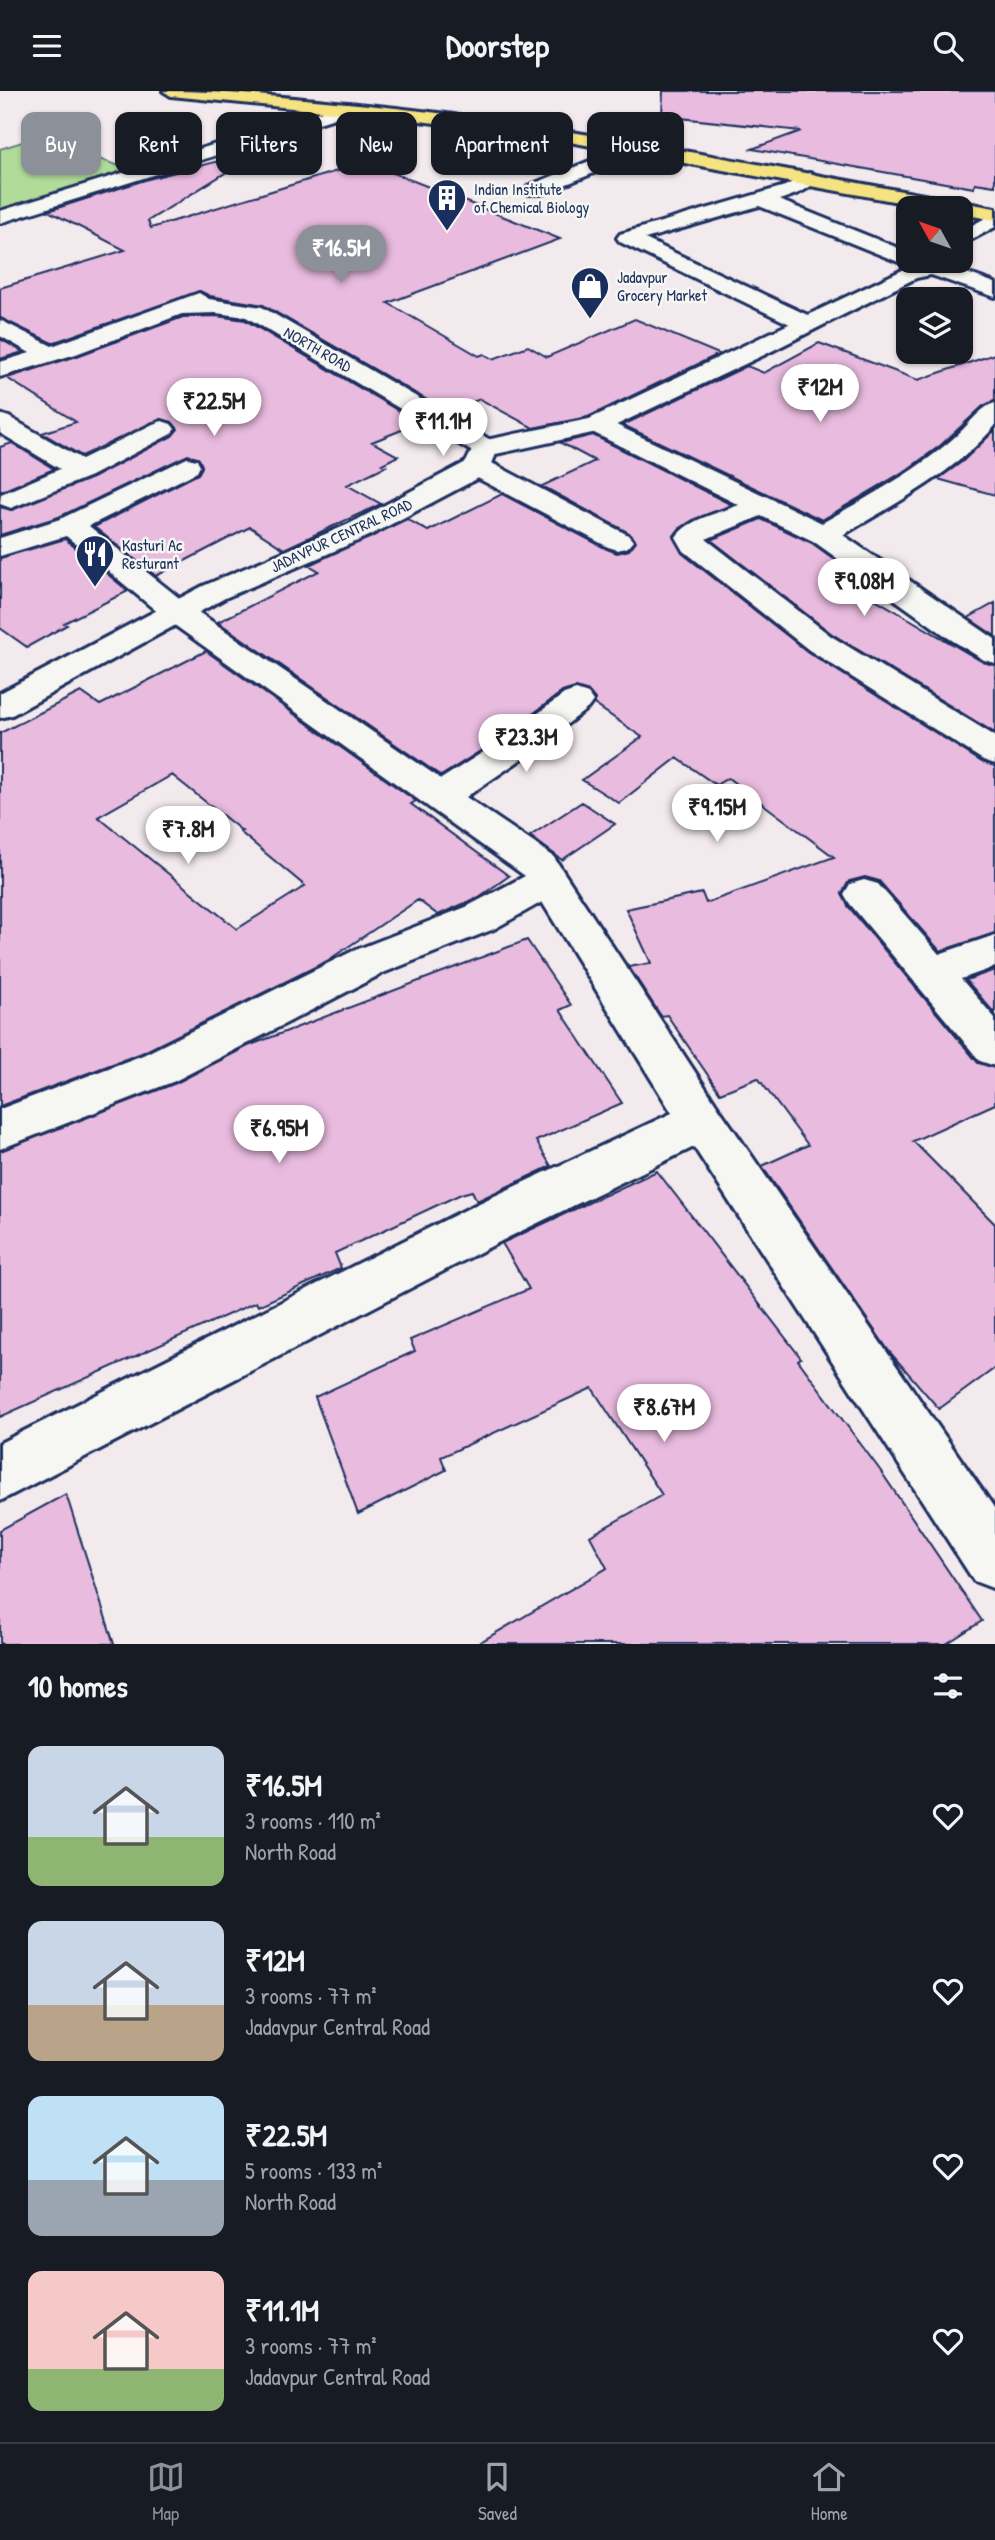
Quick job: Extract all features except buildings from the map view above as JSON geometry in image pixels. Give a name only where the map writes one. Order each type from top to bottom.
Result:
[{"type":"main road","points":[[171,91],[481,123],[587,137]]},
{"type":"main road","points":[[278,91],[500,117],[587,134]]},
{"type":"main road","points":[[684,151],[995,203]]},
{"type":"main road","points":[[684,153],[995,217]]},
{"type":"street","points":[[0,217],[348,109]]},
{"type":"street","points":[[535,190],[587,169]]},
{"type":"street","points":[[806,323],[627,238],[792,190],[809,179]]},
{"type":"street","points":[[760,199],[896,254]]},
{"type":"street","points":[[973,231],[995,217]]},
{"type":"street","points":[[973,245],[995,232]]},
{"type":"street","name":"JADAVPUR CENTRAL ROAD","points":[[0,707],[214,592],[359,530],[481,458],[597,425],[903,273]]},
{"type":"street","points":[[947,273],[995,290]]},
{"type":"street","name":"NORTH ROAD","points":[[0,370],[50,355],[221,292]]},
{"type":"street","name":"NORTH ROAD","points":[[177,308],[234,306],[254,312],[380,386],[481,458],[618,541]]},
{"type":"street","points":[[0,327],[50,355]]},
{"type":"street","points":[[823,535],[933,469],[973,437],[995,411]]},
{"type":"street","points":[[0,422],[81,470]]},
{"type":"street","points":[[597,425],[823,535],[995,653]]},
{"type":"street","points":[[11,500],[81,470],[162,429]]},
{"type":"street","points":[[0,547],[70,525],[187,466]]},
{"type":"street","points":[[763,505],[690,537],[694,545],[820,643],[995,752]]},
{"type":"street","points":[[70,525],[177,612],[539,866],[702,1121],[995,1560]]},
{"type":"street","points":[[440,797],[514,748],[576,701]]},
{"type":"street","points":[[0,1129],[159,1068],[368,962],[480,918],[548,881]]},
{"type":"street","points":[[864,894],[995,1048]]},
{"type":"street","points":[[931,973],[995,951]]},
{"type":"street","points":[[0,1473],[492,1221],[702,1121]]},
{"type":"green space","points":[[21,142],[21,175],[101,175],[101,160],[115,164],[115,175],[128,175],[0,215],[0,149]]},
{"type":"place","name":"Indian Institute of Chemical Biology","points":[[447,232]]},
{"type":"place","name":"Jadavpur Grocery Market","points":[[590,320]]},
{"type":"place","name":"Kasturi Ac Resturant","points":[[95,588]]}]
